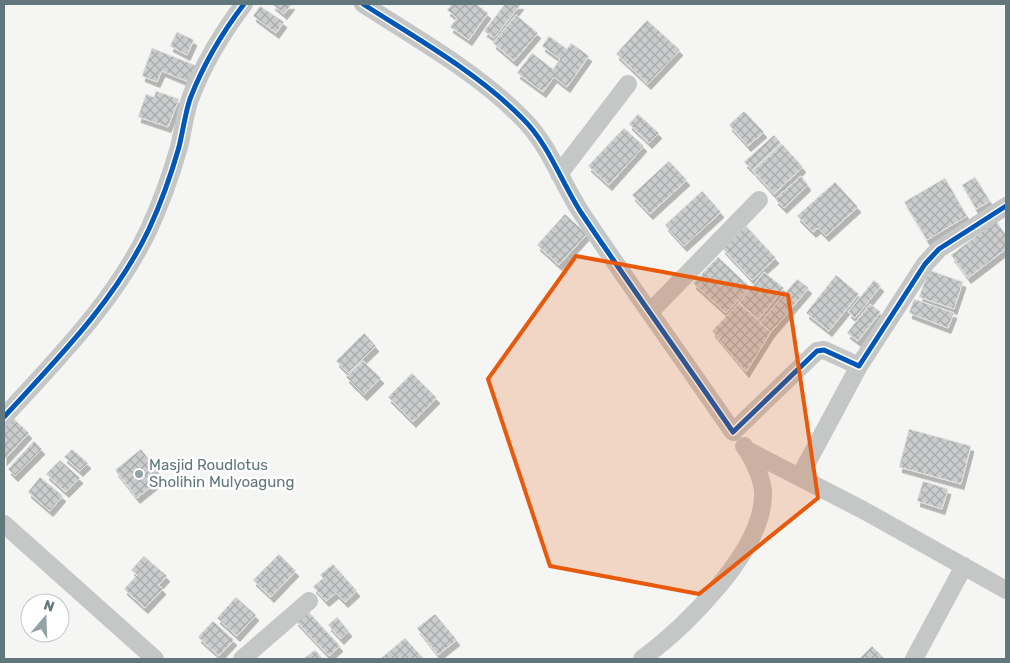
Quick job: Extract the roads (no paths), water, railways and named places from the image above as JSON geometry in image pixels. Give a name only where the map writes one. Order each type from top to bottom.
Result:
[{"type":"street","points":[[4,417],[96,313],[125,272],[149,229],[166,186],[190,100],[223,34],[244,4]]},
{"type":"street","points":[[363,4],[445,57],[507,103],[524,119],[536,135],[581,212],[747,450],[760,478],[764,493],[756,527],[738,562],[701,606],[642,659]]},
{"type":"street","points":[[559,174],[628,84]]},
{"type":"street","points":[[650,312],[759,200]]},
{"type":"street","points":[[800,476],[859,366],[925,264],[939,249],[1006,206]]},
{"type":"street","points":[[733,432],[817,351],[824,350],[859,366]]},
{"type":"street","points":[[747,450],[800,476],[1006,590]]},
{"type":"street","points":[[4,524],[155,659]]},
{"type":"street","points":[[914,659],[964,566]]},
{"type":"street","points":[[242,659],[309,601]]},
{"type":"place","name":"Masjid Roudlotus Sholihin Mulyoagung","points":[[139,474]]}]
